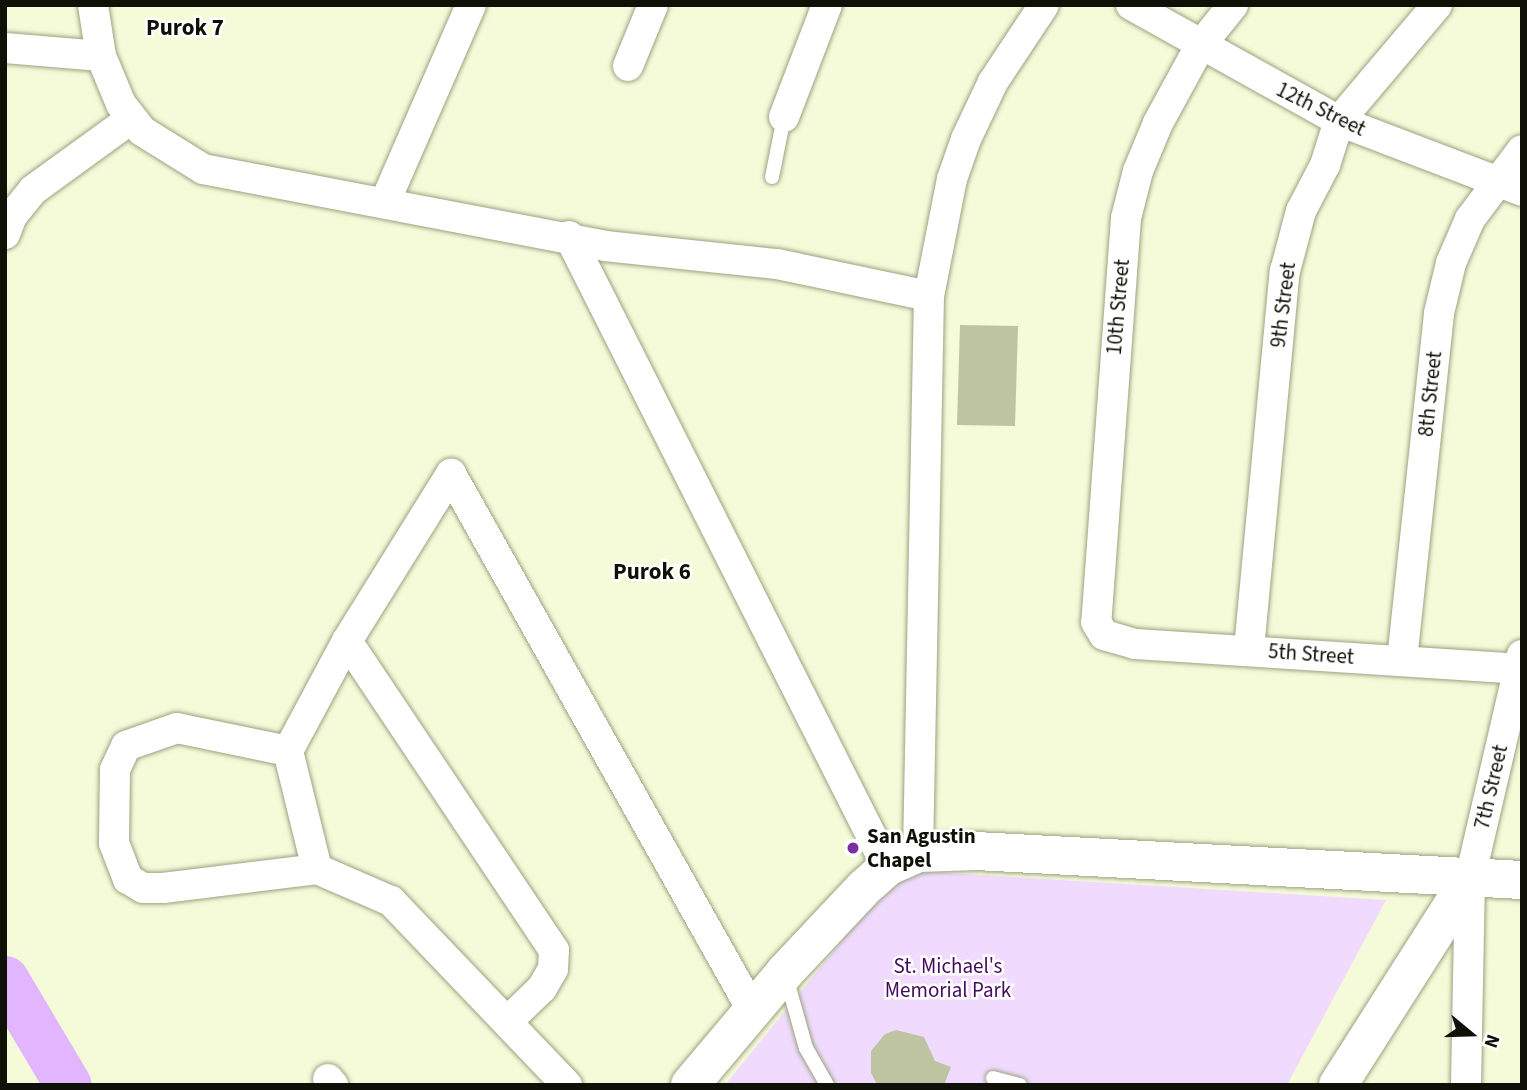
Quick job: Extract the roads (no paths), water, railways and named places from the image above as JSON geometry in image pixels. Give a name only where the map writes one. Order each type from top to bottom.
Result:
[{"type":"street","points":[[93,5],[102,56],[132,118],[168,151],[203,169],[240,179],[569,236],[605,246],[777,264],[929,296]]},
{"type":"street","points":[[385,202],[471,5]]},
{"type":"street","points":[[628,66],[653,5]]},
{"type":"street","points":[[785,117],[827,5]]},
{"type":"street","points":[[902,860],[929,296],[952,179],[966,139],[993,82],[1044,5]]},
{"type":"street","name":"12th Street","points":[[1131,5],[1200,46],[1339,121],[1509,186]]},
{"type":"street","name":"10th Street","points":[[1104,635],[1096,622],[1096,604],[1126,218],[1138,171],[1158,123],[1200,46],[1233,5]]},
{"type":"street","name":"9th Street","points":[[1249,649],[1285,271],[1301,211],[1325,165],[1339,121],[1437,5]]},
{"type":"street","points":[[5,48],[102,56]]},
{"type":"street","points":[[5,234],[12,216],[33,190],[132,118]]},
{"type":"street","name":"8th Street","points":[[1402,660],[1439,313],[1451,263],[1471,219],[1509,186],[1522,150]]},
{"type":"street","points":[[569,236],[902,860]]},
{"type":"street","points":[[317,869],[288,751],[347,641],[451,474],[752,1010]]},
{"type":"street","name":"5th Street","points":[[1104,635],[1135,644],[1521,665]]},
{"type":"street","points":[[347,641],[554,950],[553,969],[542,988],[508,1021]]},
{"type":"street","name":"7th Street","points":[[1466,1085],[1470,878],[1521,665]]},
{"type":"street","points":[[288,751],[177,728],[126,746],[115,771],[114,843],[128,879],[143,888],[317,869],[391,901],[567,1085]]},
{"type":"street","points":[[690,1085],[785,972],[902,860],[976,850],[1522,880]]},
{"type":"street","points":[[1338,1085],[1470,878]]},
{"type":"lane","points":[[772,177],[785,117]]},
{"type":"lane","points":[[785,972],[806,1048],[827,1085]]},
{"type":"lane","points":[[993,1078],[1020,1085]]},
{"type":"waterway","points":[[5,979],[68,1085]]},
{"type":"place","name":"San Agustin Chapel","points":[[853,848]]},
{"type":"district","name":"Purok 7","points":[[185,28]]},
{"type":"district","name":"Purok 6","points":[[652,572]]},
{"type":"park label","name":"St. Michael's Memorial Park","points":[[948,978]]}]
